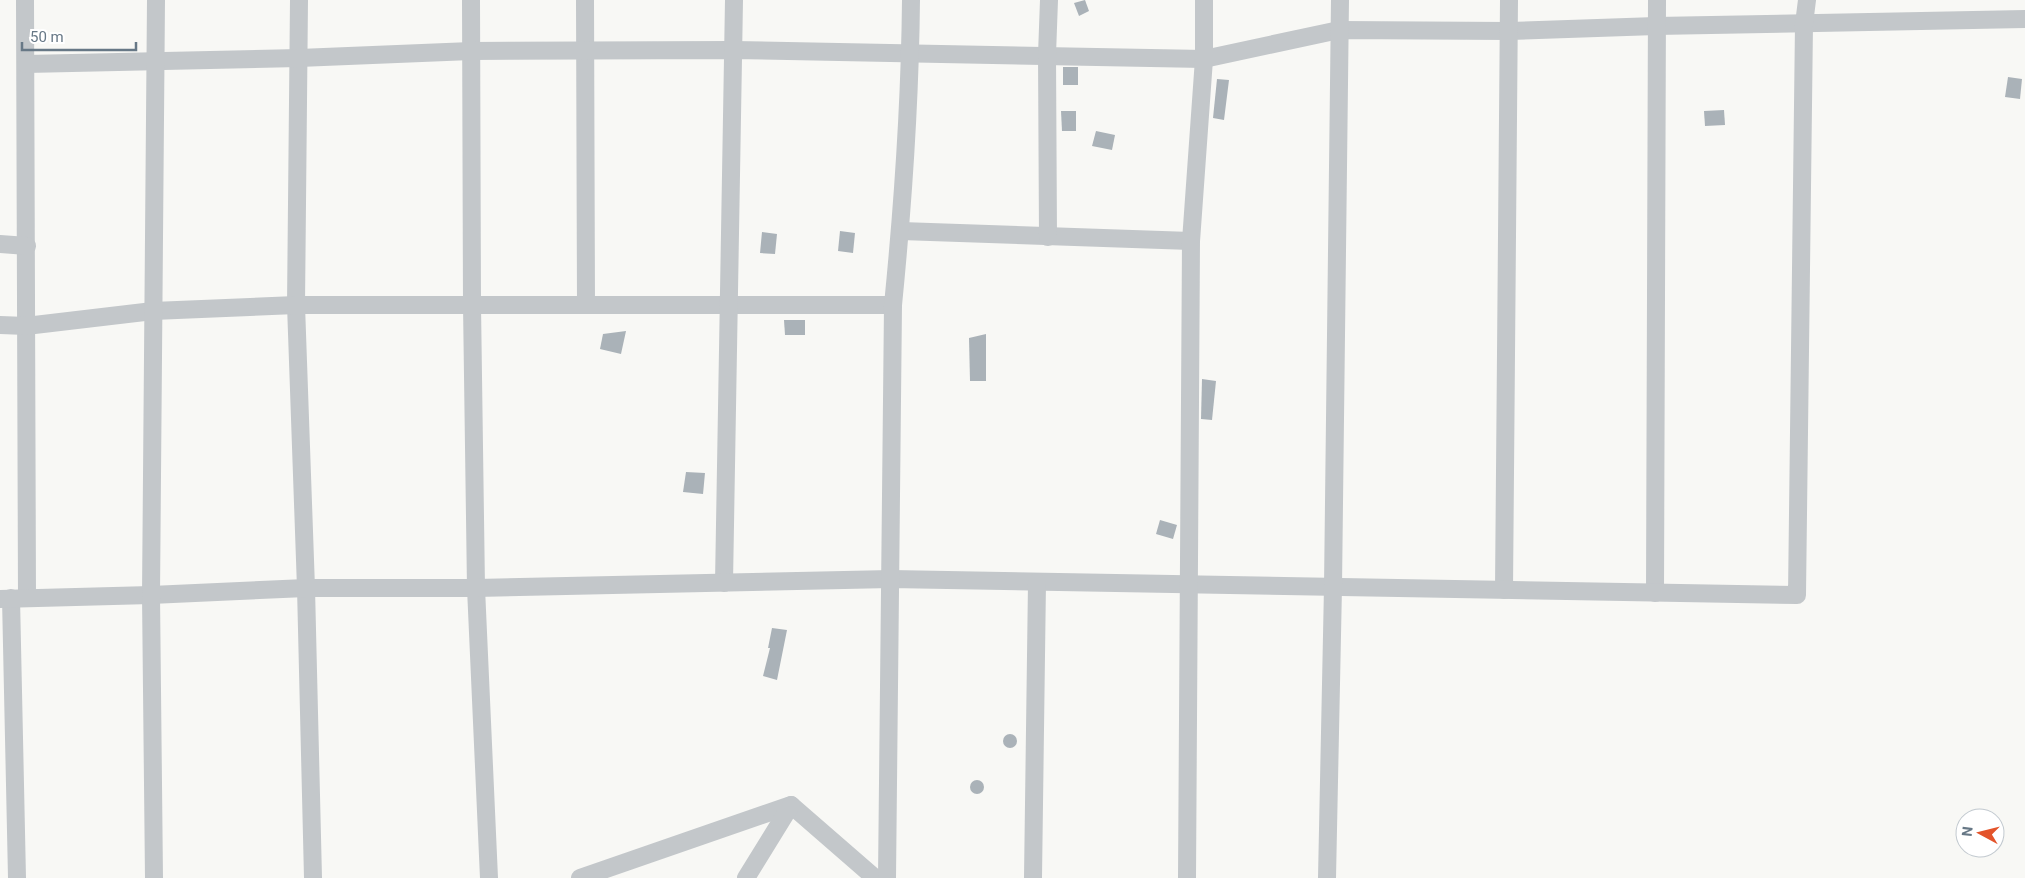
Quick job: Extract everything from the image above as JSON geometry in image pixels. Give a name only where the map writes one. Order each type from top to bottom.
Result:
[{"type":"street","points":[[17,878],[13,598],[26,326],[25,0]]},
{"type":"street","points":[[154,878],[151,595],[156,0]]},
{"type":"street","points":[[299,0],[296,305],[306,588],[313,878]]},
{"type":"street","points":[[471,0],[472,304],[476,588],[489,878]]},
{"type":"street","points":[[586,0],[586,304]]},
{"type":"street","points":[[724,583],[734,0]]},
{"type":"street","points":[[887,878],[894,305],[901,231],[910,52],[910,0]]},
{"type":"street","points":[[1048,0],[1048,237]]},
{"type":"street","points":[[1187,878],[1191,242],[1204,59],[1204,0]]},
{"type":"street","points":[[1326,878],[1333,586],[1340,0]]},
{"type":"street","points":[[1504,590],[1509,0]]},
{"type":"street","points":[[1655,593],[1657,0]]},
{"type":"street","points":[[13,598],[151,595],[306,588],[476,588],[890,579],[1797,595],[1804,24],[1806,0]]},
{"type":"street","points":[[26,64],[299,58],[471,51],[734,50],[1204,59],[1339,30],[1509,31],[1656,26],[2025,19]]},
{"type":"street","points":[[901,231],[1191,242]]},
{"type":"street","points":[[0,244],[27,246]]},
{"type":"street","points":[[0,325],[26,326],[153,310],[296,305],[894,305]]},
{"type":"street","points":[[1034,878],[1037,582]]},
{"type":"street","points":[[580,878],[791,805]]},
{"type":"street","points":[[746,878],[791,805]]},
{"type":"street","points":[[791,805],[875,878]]},
{"type":"building","points":[[1085,0],[1089,11],[1079,16],[1074,3]]},
{"type":"building","points":[[1063,67],[1078,67],[1078,85],[1063,85]]},
{"type":"building","points":[[2008,77],[2022,79],[2020,99],[2005,97]]},
{"type":"building","points":[[1217,79],[1229,80],[1224,120],[1213,118]]},
{"type":"building","points":[[1724,110],[1725,125],[1705,126],[1704,111]]},
{"type":"building","points":[[1061,111],[1076,111],[1076,131],[1062,131]]},
{"type":"building","points":[[1096,131],[1115,135],[1112,150],[1092,146]]},
{"type":"building","points":[[840,231],[855,233],[853,253],[838,251]]},
{"type":"building","points":[[762,232],[777,234],[775,254],[760,253]]},
{"type":"building","points":[[784,320],[805,320],[805,335],[785,335]]},
{"type":"building","points":[[626,331],[621,354],[600,349],[603,334]]},
{"type":"building","points":[[986,334],[986,381],[970,381],[969,338]]},
{"type":"building","points":[[1202,379],[1216,381],[1212,420],[1201,419]]},
{"type":"building","points":[[686,472],[705,473],[703,494],[683,492]]},
{"type":"building","points":[[1160,520],[1177,525],[1173,539],[1156,534]]},
{"type":"building","points":[[772,628],[787,630],[777,680],[763,676],[770,648],[768,648]]},
{"type":"building","points":[[1010,734],[1015,736],[1017,741],[1015,746],[1010,748],[1005,746],[1003,741],[1005,736]]},
{"type":"building","points":[[977,780],[982,782],[984,787],[982,792],[977,794],[972,792],[970,787],[972,782]]}]
